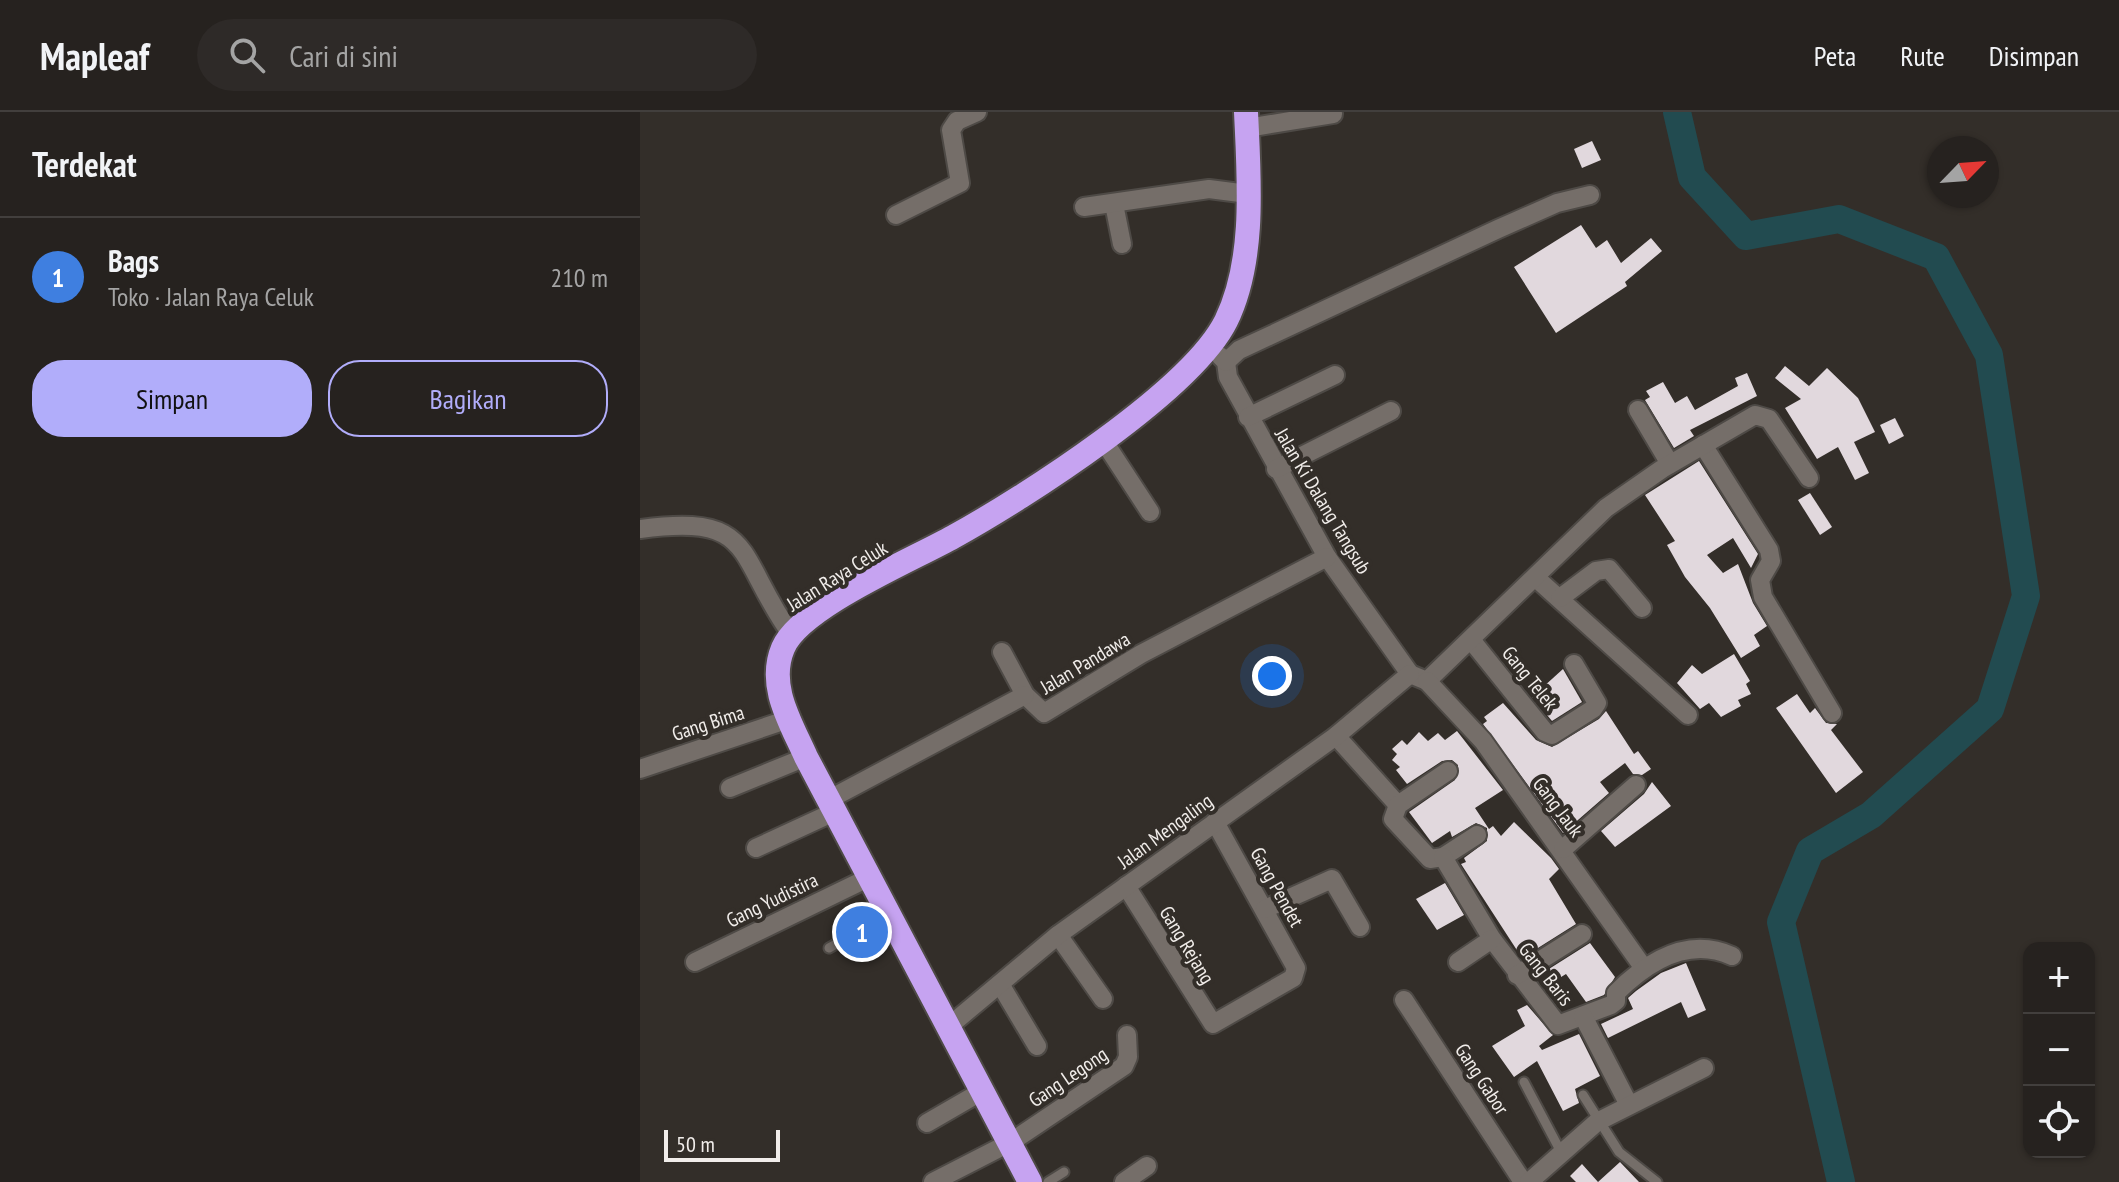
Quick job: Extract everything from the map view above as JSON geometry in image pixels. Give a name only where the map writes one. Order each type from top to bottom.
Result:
[{"type":"highway","name":"Jalan Raya Celuk","points":[[1030,1182],[984,1090],[882,918],[868,878],[789,719],[778,690],[777,669],[791,634],[812,615],[956,536],[1103,440],[1218,354],[1242,265],[1248,194],[1247,120]]},
{"type":"street","points":[[896,215],[960,183],[951,130],[957,121],[977,112]]},
{"type":"street","points":[[1247,120],[1333,114]]},
{"type":"street","points":[[1084,207],[1209,189],[1248,194]]},
{"type":"street","points":[[1218,354],[1239,350],[1557,203],[1590,195]]},
{"type":"street","points":[[1114,204],[1122,244]]},
{"type":"street","name":"Jalan Ki Dalang Tangsub","points":[[1218,354],[1248,417],[1327,557],[1419,677]]},
{"type":"street","points":[[1248,417],[1335,375]]},
{"type":"street","points":[[1638,410],[1670,464]]},
{"type":"street","points":[[1276,469],[1391,411]]},
{"type":"street","name":"Jalan Mengaling","points":[[948,1027],[1058,935],[1472,641],[1606,508],[1670,464],[1755,415],[1761,415],[1769,419],[1809,478]]},
{"type":"street","points":[[1103,440],[1150,512]]},
{"type":"street","points":[[1703,445],[1769,550],[1771,561],[1760,580],[1763,597],[1832,713]]},
{"type":"street","points":[[640,529],[687,523],[726,532],[744,552],[791,634]]},
{"type":"street","name":"Jalan Pandawa","points":[[756,848],[1025,695],[1036,708],[1046,712],[1141,654],[1327,557]]},
{"type":"street","points":[[1560,598],[1596,571],[1609,569],[1642,608]]},
{"type":"street","points":[[1536,578],[1688,715]]},
{"type":"street","name":"Gang Telek","points":[[1472,641],[1545,732],[1552,735],[1597,703],[1574,664]]},
{"type":"street","points":[[1002,652],[1025,695]]},
{"type":"street","name":"Gang Jauk","points":[[1419,677],[1483,741],[1563,849],[1643,967]]},
{"type":"street","name":"Gang Bima","points":[[640,769],[789,719]]},
{"type":"street","points":[[1336,736],[1398,805]]},
{"type":"street","points":[[730,788],[806,757]]},
{"type":"street","points":[[1448,771],[1398,805],[1393,814],[1395,822],[1427,858],[1443,857],[1477,835]]},
{"type":"street","points":[[1563,849],[1636,785]]},
{"type":"street","name":"Gang Pendet","points":[[1215,822],[1265,909],[1297,973]]},
{"type":"street","name":"Gang Baris","points":[[1443,857],[1492,939],[1558,1025],[1616,1001],[1616,993],[1643,967],[1685,950],[1708,948],[1732,956]]},
{"type":"street","name":"Gang Yudistira","points":[[695,962],[868,878]]},
{"type":"street","points":[[1265,909],[1332,879],[1360,927]]},
{"type":"street","name":"Gang Rejang","points":[[1126,886],[1213,1024],[1297,973]]},
{"type":"street","points":[[1517,975],[1582,934]]},
{"type":"street","points":[[1058,935],[1103,999]]},
{"type":"street","points":[[1458,962],[1492,939]]},
{"type":"street","points":[[1000,984],[1037,1046]]},
{"type":"street","name":"Gang Gabor","points":[[1404,1000],[1526,1182]]},
{"type":"street","points":[[1583,1016],[1628,1103]]},
{"type":"street","name":"Gang Legong","points":[[1011,1142],[1124,1066],[1128,1057],[1127,1035]]},
{"type":"street","points":[[1526,1182],[1597,1122],[1628,1103],[1704,1068]]},
{"type":"street","points":[[927,1123],[984,1090]]},
{"type":"street","points":[[933,1182],[1011,1142]]},
{"type":"street","points":[[1124,1182],[1147,1166]]},
{"type":"lane","points":[[829,948],[882,918]]},
{"type":"lane","points":[[1524,1082],[1561,1152]]},
{"type":"lane","points":[[1583,1095],[1597,1122],[1634,1167],[1657,1182]]},
{"type":"lane","points":[[1048,1182],[1064,1172]]},
{"type":"building","points":[[1592,141],[1601,160],[1582,168],[1574,149]]},
{"type":"building","points":[[1581,225],[1596,248],[1607,240],[1621,263],[1651,238],[1662,251],[1625,282],[1627,286],[1556,333],[1514,267]]},
{"type":"building","points":[[1785,366],[1809,386],[1827,368],[1858,398],[1875,432],[1854,442],[1869,473],[1855,480],[1838,447],[1817,459],[1785,408],[1801,399],[1775,378]]},
{"type":"building","points":[[1747,373],[1757,396],[1690,430],[1694,436],[1674,448],[1645,400],[1650,397],[1646,391],[1663,382],[1675,403],[1687,396],[1695,410],[1738,386],[1735,378]]},
{"type":"building","points":[[1895,418],[1904,436],[1889,444],[1880,425]]},
{"type":"building","points":[[1699,461],[1758,554],[1751,568],[1733,538],[1707,555],[1723,573],[1738,564],[1753,603],[1767,626],[1754,635],[1760,646],[1741,658],[1710,608],[1685,577],[1667,545],[1675,541],[1645,495]]},
{"type":"building","points":[[1810,493],[1832,527],[1820,535],[1798,500]]},
{"type":"building","points":[[1734,654],[1750,681],[1746,684],[1751,694],[1738,700],[1741,706],[1721,717],[1709,703],[1700,709],[1677,683],[1692,665],[1702,674]]},
{"type":"building","points":[[1563,669],[1582,702],[1552,721],[1532,697]]},
{"type":"building","points":[[1797,694],[1810,713],[1815,708],[1826,723],[1837,724],[1831,730],[1863,772],[1836,793],[1776,708]]},
{"type":"building","points":[[1503,703],[1536,740],[1552,747],[1599,719],[1606,711],[1634,754],[1638,751],[1651,769],[1642,775],[1633,774],[1625,763],[1600,782],[1609,793],[1563,833],[1483,724],[1487,721],[1484,717]]},
{"type":"building","points":[[1457,731],[1503,790],[1475,808],[1489,829],[1493,826],[1501,836],[1514,822],[1551,858],[1559,869],[1549,879],[1576,924],[1522,958],[1461,864],[1466,862],[1464,858],[1487,841],[1487,828],[1476,823],[1452,837],[1450,831],[1432,843],[1409,812],[1455,780],[1458,765],[1452,760],[1442,761],[1407,784],[1396,770],[1400,767],[1392,760],[1397,754],[1392,749],[1402,740],[1407,745],[1419,732],[1428,741],[1438,733],[1445,740]]},
{"type":"building","points":[[1652,782],[1671,806],[1615,847],[1601,831],[1644,794]]},
{"type":"building","points":[[1445,883],[1464,915],[1437,930],[1416,899]]},
{"type":"building","points":[[1590,943],[1615,977],[1604,995],[1586,1002],[1566,974],[1548,985],[1541,974]]},
{"type":"building","points":[[1686,963],[1706,1010],[1688,1018],[1681,1002],[1608,1038],[1601,1024],[1633,1009],[1628,998],[1661,973]]},
{"type":"building","points":[[1527,1005],[1553,1035],[1539,1046],[1542,1050],[1579,1034],[1600,1076],[1575,1089],[1579,1103],[1563,1111],[1537,1061],[1514,1077],[1492,1046],[1525,1026],[1517,1010]]},
{"type":"building","points":[[1620,1162],[1639,1182],[1598,1182]]},
{"type":"building","points":[[1582,1164],[1598,1182],[1576,1182],[1570,1176]]},
{"type":"waterway","points":[[1677,112],[1692,177],[1746,236],[1839,219],[1936,257],[1989,355],[2026,596],[1990,709],[1871,815],[1810,851],[1781,922],[1841,1182]]},
{"type":"place","name":"Bags","points":[[862,932]]}]
